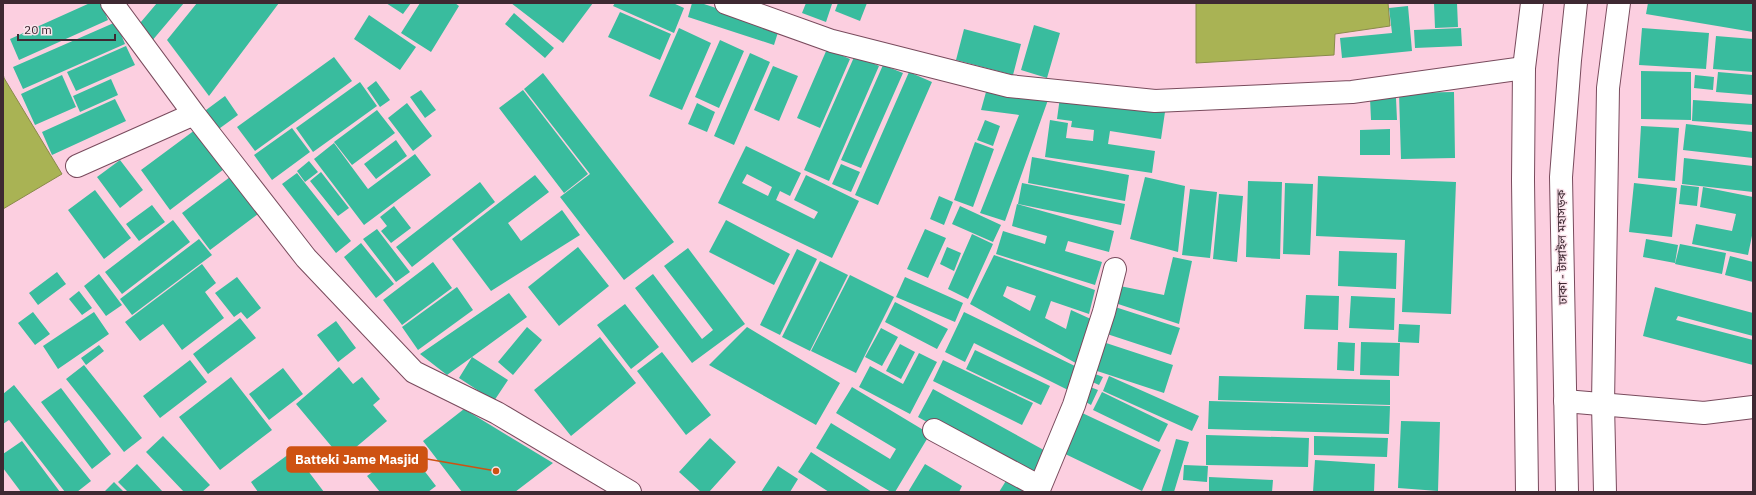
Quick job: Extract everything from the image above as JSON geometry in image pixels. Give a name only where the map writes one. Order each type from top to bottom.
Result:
[{"type":"main road","points":[[112,3],[194,114],[306,258],[414,372],[497,412],[630,492]]},
{"type":"main road","points":[[726,3],[832,41],[1009,86],[1155,101],[1352,92],[1524,68]]},
{"type":"main road","points":[[1527,492],[1523,180],[1524,68],[1532,3]]},
{"type":"main road","name":"ঢাকা - টাঙ্গাইল মহাসড়ক","points":[[1567,492],[1561,177],[1576,3]]},
{"type":"main road","points":[[1605,492],[1603,404],[1608,88],[1619,3]]},
{"type":"main road","points":[[77,166],[194,114]]},
{"type":"main road","points":[[934,430],[1043,490],[1074,405],[1104,312],[1115,269]]},
{"type":"main road","points":[[1565,401],[1704,413],[1753,407]]},
{"type":"shaded area","points":[[1196,3],[1388,3],[1390,26],[1335,34],[1334,55],[1196,63]]},
{"type":"shaded area","points":[[3,73],[4,78],[62,174],[3,209]]},
{"type":"building","points":[[90,3],[101,3],[108,20],[19,60],[10,39]]},
{"type":"building","points":[[157,3],[184,3],[151,42],[135,29]]},
{"type":"building","points":[[197,3],[279,3],[209,96],[167,40]]},
{"type":"building","points":[[386,3],[411,3],[403,14]]},
{"type":"building","points":[[420,3],[455,3],[459,6],[431,52],[401,33]]},
{"type":"building","points":[[511,3],[593,3],[563,43]]},
{"type":"building","points":[[615,3],[673,3],[684,8],[674,33],[613,6]]},
{"type":"building","points":[[692,3],[701,3],[779,29],[774,45],[688,17]]},
{"type":"building","points":[[806,3],[832,4],[826,22],[802,13]]},
{"type":"building","points":[[838,3],[867,3],[860,21],[835,11]]},
{"type":"building","points":[[1434,3],[1457,3],[1458,27],[1435,28]]},
{"type":"building","points":[[1648,3],[1753,3],[1753,32],[1646,14]]},
{"type":"building","points":[[1408,6],[1412,51],[1342,58],[1340,38],[1392,33],[1389,8]]},
{"type":"building","points":[[620,12],[671,34],[660,60],[608,37]]},
{"type":"building","points":[[514,13],[554,48],[545,58],[505,24]]},
{"type":"building","points":[[369,15],[416,47],[400,70],[354,39]]},
{"type":"building","points":[[116,22],[125,44],[23,89],[13,67]]},
{"type":"building","points":[[1034,25],[1060,33],[1047,78],[1021,70]]},
{"type":"building","points":[[679,28],[711,43],[682,110],[649,96]]},
{"type":"building","points":[[1461,28],[1462,46],[1415,48],[1414,30]]},
{"type":"building","points":[[1642,28],[1709,33],[1706,69],[1639,65]]},
{"type":"building","points":[[964,29],[1021,44],[1013,75],[956,60]]},
{"type":"building","points":[[1716,36],[1753,39],[1753,72],[1713,69]]},
{"type":"building","points":[[720,40],[744,51],[719,108],[695,97]]},
{"type":"building","points":[[126,46],[135,65],[76,91],[67,72]]},
{"type":"building","points":[[827,49],[850,59],[820,128],[797,118]]},
{"type":"building","points":[[750,53],[770,62],[734,145],[714,136]]},
{"type":"building","points":[[855,55],[879,66],[829,181],[804,170]]},
{"type":"building","points":[[334,57],[352,81],[255,151],[237,127]]},
{"type":"building","points":[[883,65],[903,73],[861,168],[841,160]]},
{"type":"building","points":[[773,66],[798,76],[779,121],[754,110]]},
{"type":"building","points":[[1641,71],[1691,72],[1691,120],[1641,119]]},
{"type":"building","points":[[909,72],[932,82],[878,205],[855,195]]},
{"type":"building","points":[[1718,72],[1753,75],[1753,95],[1716,92]]},
{"type":"building","points":[[543,73],[674,242],[624,280],[560,197],[590,174],[524,89]]},
{"type":"building","points":[[62,75],[76,107],[35,125],[21,94]]},
{"type":"building","points":[[1695,75],[1714,77],[1713,90],[1694,88]]},
{"type":"building","points":[[111,79],[118,95],[80,112],[73,96]]},
{"type":"building","points":[[376,81],[390,100],[380,107],[367,88]]},
{"type":"building","points":[[360,82],[377,106],[313,152],[296,128]]},
{"type":"building","points":[[421,90],[436,110],[425,118],[410,97]]},
{"type":"building","points":[[523,90],[588,174],[564,193],[499,108]]},
{"type":"building","points":[[986,92],[1048,100],[1005,221],[980,213],[1019,115],[981,110]]},
{"type":"building","points":[[1454,92],[1455,158],[1401,159],[1399,93]]},
{"type":"building","points":[[225,96],[238,115],[216,131],[202,113]]},
{"type":"building","points":[[1060,97],[1165,112],[1161,139],[1110,131],[1108,144],[1155,151],[1152,173],[1045,157],[1050,120],[1068,123],[1066,138],[1093,141],[1094,130],[1071,127],[1072,121],[1057,119]]},
{"type":"building","points":[[1370,98],[1396,98],[1397,120],[1371,120]]},
{"type":"building","points":[[115,99],[126,121],[52,155],[42,132]]},
{"type":"building","points":[[1693,100],[1753,104],[1753,125],[1692,121]]},
{"type":"building","points":[[407,103],[432,136],[413,151],[388,118]]},
{"type":"building","points":[[697,103],[715,112],[707,132],[688,124]]},
{"type":"building","points":[[377,110],[395,133],[352,165],[334,142]]},
{"type":"building","points":[[985,120],[1000,126],[993,146],[977,140]]},
{"type":"building","points":[[1686,124],[1753,132],[1753,158],[1683,150]]},
{"type":"building","points":[[1641,126],[1679,128],[1675,181],[1638,178]]},
{"type":"building","points":[[199,127],[228,166],[170,210],[141,170]]},
{"type":"building","points":[[292,128],[310,152],[272,180],[254,155]]},
{"type":"building","points":[[1390,129],[1390,155],[1360,155],[1360,130]]},
{"type":"building","points":[[396,140],[407,156],[376,179],[364,164]]},
{"type":"building","points":[[975,142],[994,149],[973,207],[954,200]]},
{"type":"building","points":[[334,143],[368,189],[415,154],[431,175],[364,225],[314,159]]},
{"type":"building","points":[[746,146],[801,173],[790,196],[780,191],[776,200],[814,219],[818,212],[794,200],[806,175],[859,201],[832,258],[718,203]],"holes":[[[747,174],[772,187],[768,196],[742,183]]]},
{"type":"building","points":[[1032,157],[1129,175],[1125,201],[1028,183]]},
{"type":"building","points":[[1684,158],[1753,166],[1753,192],[1682,184]]},
{"type":"building","points":[[120,160],[143,190],[120,208],[97,177]]},
{"type":"building","points":[[309,161],[318,172],[305,182],[297,171]]},
{"type":"building","points":[[841,164],[860,172],[851,192],[832,184]]},
{"type":"building","points":[[321,172],[349,208],[338,216],[310,181]]},
{"type":"building","points":[[297,173],[351,241],[336,253],[282,184]]},
{"type":"building","points":[[535,175],[549,192],[508,223],[521,241],[562,210],[580,235],[491,291],[452,239]]},
{"type":"building","points":[[1318,176],[1456,182],[1451,314],[1402,312],[1405,240],[1316,236]]},
{"type":"building","points":[[230,177],[258,214],[210,250],[182,213]]},
{"type":"building","points":[[1145,177],[1185,186],[1178,252],[1130,239]]},
{"type":"building","points":[[1248,181],[1282,182],[1280,259],[1246,257]]},
{"type":"building","points":[[480,182],[495,202],[412,267],[396,247]]},
{"type":"building","points":[[1022,183],[1125,204],[1121,225],[1018,204]]},
{"type":"building","points":[[1285,183],[1313,184],[1310,255],[1283,254]]},
{"type":"building","points":[[1634,183],[1677,188],[1672,237],[1629,232]]},
{"type":"building","points":[[1681,185],[1699,187],[1697,206],[1679,204]]},
{"type":"building","points":[[1703,187],[1753,197],[1753,231],[1748,255],[1692,244],[1696,224],[1732,231],[1736,214],[1700,207]]},
{"type":"building","points":[[1190,189],[1217,192],[1210,258],[1182,255]]},
{"type":"building","points":[[95,190],[131,238],[104,259],[68,210]]},
{"type":"building","points":[[1219,194],[1243,196],[1237,262],[1213,259]]},
{"type":"building","points":[[939,196],[953,202],[944,225],[930,219]]},
{"type":"building","points":[[1017,204],[1114,231],[1109,252],[1068,241],[1065,251],[1102,262],[1095,285],[996,254],[1003,231],[1045,244],[1047,236],[1012,226]]},
{"type":"building","points":[[152,205],[165,222],[139,241],[126,224]]},
{"type":"building","points":[[394,206],[411,228],[391,243],[381,231],[387,226],[380,217]]},
{"type":"building","points":[[960,206],[1001,225],[993,242],[952,224]]},
{"type":"building","points":[[173,220],[190,242],[122,294],[105,272]]},
{"type":"building","points":[[726,220],[790,254],[774,285],[709,252]]},
{"type":"building","points":[[377,229],[410,272],[396,282],[363,239]]},
{"type":"building","points":[[925,229],[946,238],[928,278],[907,269]]},
{"type":"building","points":[[972,234],[993,244],[968,299],[948,289]]},
{"type":"building","points":[[199,239],[212,255],[132,315],[120,299]]},
{"type":"building","points":[[1646,239],[1678,245],[1675,263],[1643,257]]},
{"type":"building","points":[[361,243],[394,284],[376,298],[344,257]]},
{"type":"building","points":[[1680,244],[1726,253],[1722,274],[1675,264]]},
{"type":"building","points":[[578,247],[609,286],[559,326],[528,287]]},
{"type":"building","points":[[947,247],[961,253],[954,271],[940,264]]},
{"type":"building","points":[[688,248],[745,324],[692,363],[635,288],[653,274],[702,339],[713,330],[664,266]]},
{"type":"building","points":[[797,249],[817,259],[780,335],[760,325]]},
{"type":"building","points":[[1339,251],[1397,253],[1396,289],[1338,286]]},
{"type":"building","points":[[994,255],[1095,290],[1089,314],[1051,301],[1045,318],[1066,329],[1071,310],[1093,320],[1081,366],[970,304]],"holes":[[[1007,286],[1036,296],[1030,311],[1003,296]]]},
{"type":"building","points":[[1730,256],[1753,262],[1753,282],[1725,275]]},
{"type":"building","points":[[1173,257],[1192,261],[1179,324],[1112,302],[1115,285],[1164,295]]},
{"type":"building","points":[[820,261],[848,275],[810,351],[782,337]]},
{"type":"building","points":[[433,262],[452,288],[402,325],[383,300]]},
{"type":"building","points":[[202,264],[216,283],[205,292],[224,318],[182,350],[163,324],[140,341],[125,322]]},
{"type":"building","points":[[57,272],[66,284],[38,305],[29,293]]},
{"type":"building","points":[[99,274],[122,305],[106,316],[84,286]]},
{"type":"building","points":[[850,275],[894,297],[856,373],[811,351]]},
{"type":"building","points":[[237,277],[261,308],[247,319],[241,312],[234,317],[215,293]]},
{"type":"building","points":[[905,277],[963,303],[955,322],[896,297]]},
{"type":"building","points":[[457,287],[473,310],[418,350],[402,327]]},
{"type":"building","points":[[1655,287],[1753,313],[1753,336],[1678,316],[1676,320],[1753,340],[1753,365],[1643,336]]},
{"type":"building","points":[[79,291],[92,308],[82,315],[69,299]]},
{"type":"building","points":[[509,293],[527,317],[447,375],[420,354]]},
{"type":"building","points":[[1306,295],[1339,296],[1338,330],[1304,329]]},
{"type":"building","points":[[1351,296],[1395,298],[1394,330],[1349,328]]},
{"type":"building","points":[[895,302],[948,329],[937,349],[885,322]]},
{"type":"building","points":[[625,304],[659,347],[631,369],[597,325]]},
{"type":"building","points":[[1112,306],[1180,328],[1171,355],[1104,333]]},
{"type":"building","points":[[33,312],[50,334],[35,345],[18,323]]},
{"type":"building","points":[[94,312],[109,334],[58,369],[43,346]]},
{"type":"building","points":[[964,312],[1081,369],[1070,391],[974,343],[965,362],[945,352]]},
{"type":"building","points":[[240,318],[256,338],[208,374],[193,354]]},
{"type":"building","points":[[336,321],[356,348],[338,362],[317,335]]},
{"type":"building","points":[[1399,324],[1420,325],[1419,343],[1398,342]]},
{"type":"building","points":[[527,327],[542,340],[513,375],[498,362]]},
{"type":"building","points":[[747,327],[840,383],[816,425],[709,365]]},
{"type":"building","points":[[881,328],[898,337],[882,366],[865,357]]},
{"type":"building","points":[[600,337],[636,383],[571,436],[534,390]]},
{"type":"building","points":[[1100,341],[1173,365],[1164,393],[1091,369]]},
{"type":"building","points":[[1338,342],[1355,343],[1354,371],[1337,370]]},
{"type":"building","points":[[1361,342],[1400,343],[1399,376],[1360,375]]},
{"type":"building","points":[[900,344],[915,352],[901,379],[886,371]]},
{"type":"building","points":[[99,345],[104,351],[86,365],[81,358]]},
{"type":"building","points":[[975,350],[1050,386],[1041,405],[966,369]]},
{"type":"building","points":[[662,352],[711,415],[686,435],[637,371]]},
{"type":"building","points":[[919,353],[937,362],[910,414],[859,387],[870,366],[903,384]]},
{"type":"building","points":[[472,357],[508,380],[494,401],[459,378]]},
{"type":"building","points":[[190,360],[207,382],[160,418],[143,396]]},
{"type":"building","points":[[943,360],[1033,403],[1022,425],[933,381]]},
{"type":"building","points":[[84,365],[142,438],[124,452],[66,379]]},
{"type":"building","points":[[339,367],[353,384],[362,377],[380,399],[373,405],[387,421],[342,459],[296,404]]},
{"type":"building","points":[[283,368],[303,394],[269,420],[249,394]]},
{"type":"building","points":[[1090,372],[1103,377],[1099,385],[1086,379]]},
{"type":"building","points":[[1109,376],[1199,416],[1192,431],[1103,391]]},
{"type":"building","points":[[1219,376],[1390,380],[1390,405],[1218,400]]},
{"type":"building","points":[[231,377],[272,430],[220,470],[179,417]]},
{"type":"building","points":[[14,385],[91,481],[77,492],[65,492],[9,420],[3,424],[3,394]]},
{"type":"building","points":[[1085,385],[1098,390],[1091,405],[1079,398]]},
{"type":"building","points":[[852,387],[930,434],[895,492],[891,492],[816,448],[831,423],[890,459],[896,449],[836,413]]},
{"type":"building","points":[[61,388],[111,454],[92,469],[41,402]]},
{"type":"building","points":[[933,389],[1051,454],[1035,482],[918,417]]},
{"type":"building","points":[[1102,392],[1168,424],[1159,442],[1093,410]]},
{"type":"building","points":[[1209,401],[1390,406],[1389,434],[1208,429]]},
{"type":"building","points":[[464,409],[553,463],[515,492],[462,492],[423,441]]},
{"type":"building","points":[[1078,411],[1161,450],[1142,491],[1059,451]]},
{"type":"building","points":[[1401,421],[1440,422],[1438,491],[1398,488]]},
{"type":"building","points":[[1206,435],[1309,438],[1308,467],[1206,465]]},
{"type":"building","points":[[163,436],[210,485],[202,492],[184,492],[146,452]]},
{"type":"building","points":[[1314,436],[1388,438],[1387,457],[1314,455]]},
{"type":"building","points":[[710,438],[736,462],[709,492],[701,492],[679,472]]},
{"type":"building","points":[[1176,439],[1189,442],[1174,492],[1161,492]]},
{"type":"building","points":[[22,441],[60,492],[21,492],[3,468],[3,454]]},
{"type":"building","points":[[406,447],[436,486],[428,492],[380,492],[367,476]]},
{"type":"building","points":[[293,451],[324,492],[258,492],[251,482]]},
{"type":"building","points":[[811,452],[872,492],[829,492],[798,472]]},
{"type":"building","points":[[1315,460],[1375,464],[1374,492],[1313,492]]},
{"type":"building","points":[[137,464],[163,492],[128,492],[118,482]]},
{"type":"building","points":[[925,464],[962,486],[959,492],[908,492]]},
{"type":"building","points":[[1184,465],[1208,466],[1207,482],[1183,480]]},
{"type":"building","points":[[778,466],[798,479],[790,492],[761,492]]},
{"type":"building","points":[[1009,476],[1032,492],[999,492]]},
{"type":"building","points":[[1209,477],[1273,480],[1272,492],[1209,492]]},
{"type":"building","points":[[114,482],[124,492],[104,492]]},
{"type":"place","name":"Batteki Jame Masjid","points":[[496,471]]}]
